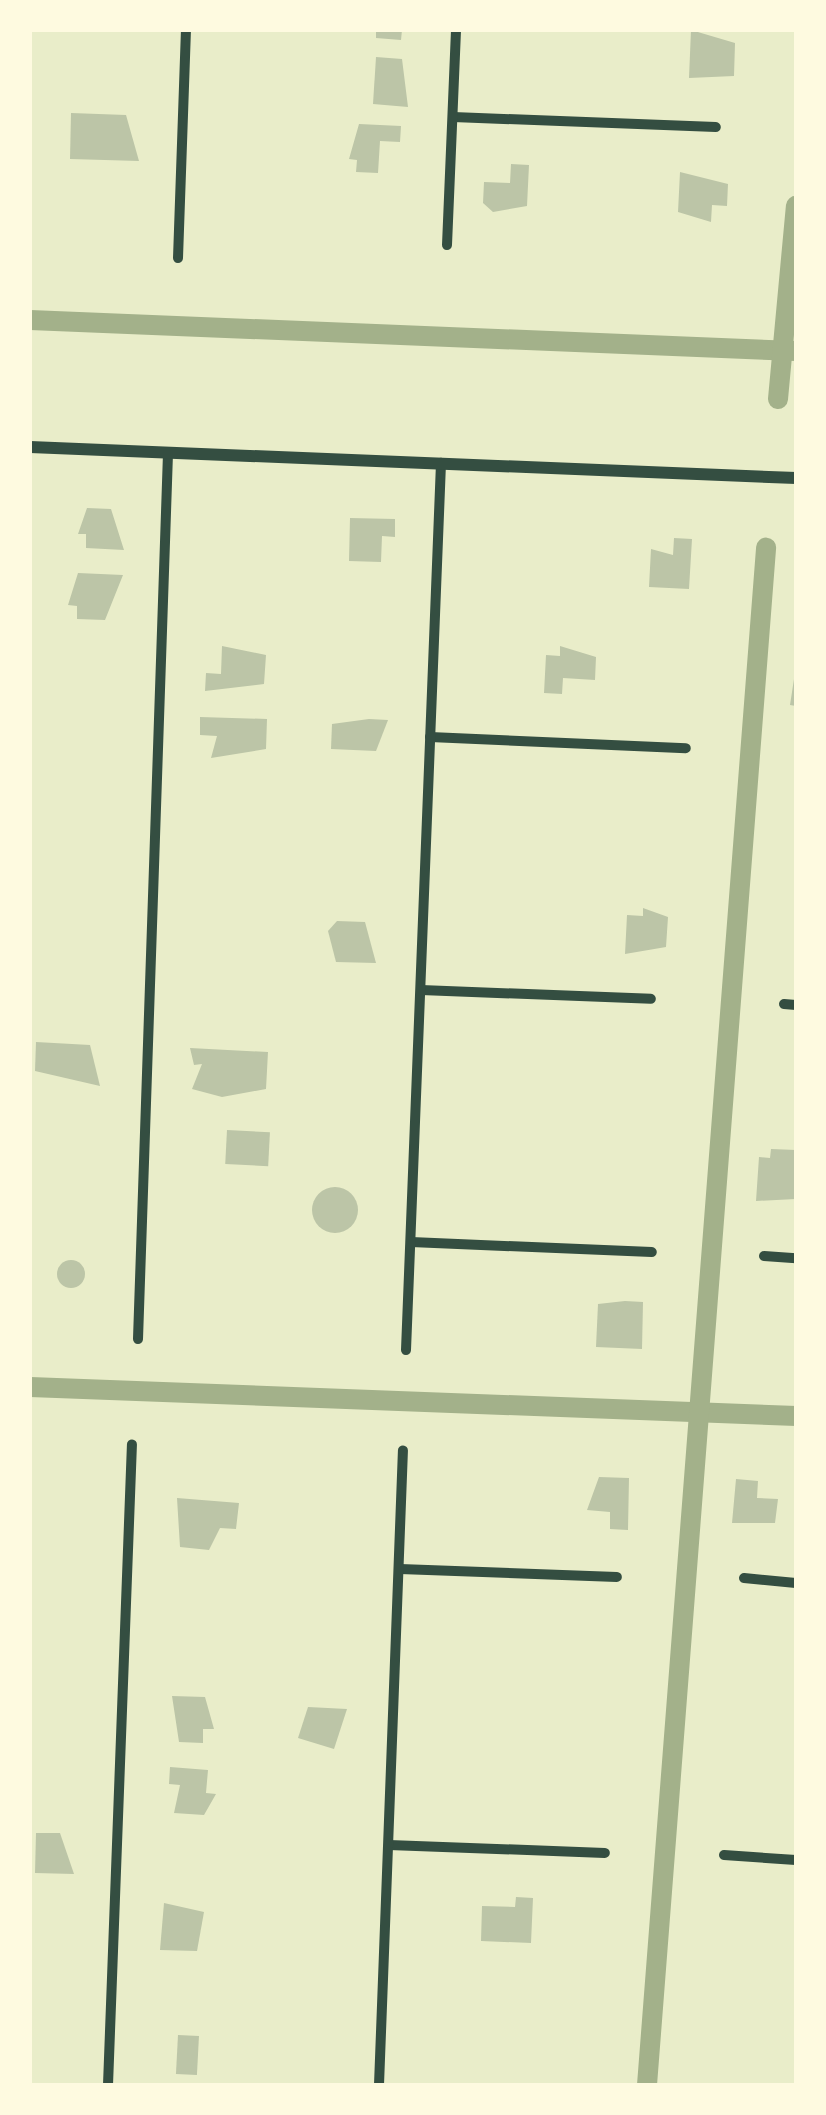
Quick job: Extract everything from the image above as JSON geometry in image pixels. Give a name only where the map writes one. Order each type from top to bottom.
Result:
[{"type":"street","points":[[178,258],[186,30]]},
{"type":"street","points":[[448,245],[456,30]]},
{"type":"street","points":[[454,117],[716,127]]},
{"type":"street","points":[[30,447],[796,478]]},
{"type":"street","points":[[138,1338],[168,453]]},
{"type":"street","points":[[406,1350],[441,463]]},
{"type":"street","points":[[430,737],[686,748]]},
{"type":"street","points":[[421,990],[651,999]]},
{"type":"street","points":[[411,1242],[652,1252]]},
{"type":"street","points":[[764,1256],[796,1258]]},
{"type":"street","points":[[108,2085],[132,1444]]},
{"type":"street","points":[[379,2085],[403,1450]]},
{"type":"street","points":[[400,1569],[618,1576]]},
{"type":"street","points":[[744,1578],[796,1582]]},
{"type":"street","points":[[389,1845],[605,1852]]},
{"type":"street","points":[[724,1855],[796,1860]]},
{"type":"building","points":[[376,30],[402,30],[401,40],[376,38]]},
{"type":"building","points":[[691,30],[735,43],[734,76],[689,78]]},
{"type":"building","points":[[376,57],[402,59],[408,107],[373,104]]},
{"type":"building","points":[[71,113],[126,115],[139,161],[70,159]]},
{"type":"building","points":[[359,124],[401,126],[400,142],[380,141],[378,173],[356,172],[357,160],[349,159]]},
{"type":"building","points":[[511,164],[529,165],[527,206],[493,212],[483,203],[484,182],[510,183]]},
{"type":"building","points":[[680,172],[728,184],[727,206],[712,205],[711,222],[678,212]]},
{"type":"building","points":[[87,508],[111,509],[124,550],[86,548],[86,534],[78,534]]},
{"type":"building","points":[[350,518],[395,519],[395,537],[382,536],[381,562],[349,561]]},
{"type":"building","points":[[674,538],[692,539],[689,589],[649,587],[651,549],[673,555]]},
{"type":"building","points":[[78,573],[123,575],[105,620],[77,619],[77,606],[68,605]]},
{"type":"building","points":[[222,646],[266,655],[264,684],[205,691],[206,673],[221,674]]},
{"type":"building","points":[[560,646],[596,657],[595,680],[563,678],[562,694],[544,693],[546,655],[560,656]]},
{"type":"building","points":[[796,666],[796,706],[790,705]]},
{"type":"building","points":[[200,717],[267,719],[266,749],[211,758],[217,736],[200,735]]},
{"type":"building","points":[[388,720],[376,751],[331,749],[332,724]]},
{"type":"building","points":[[643,908],[668,917],[666,947],[625,954],[627,915],[643,916]]},
{"type":"building","points":[[337,921],[365,922],[376,963],[336,962],[328,931]]},
{"type":"building","points":[[36,1042],[90,1045],[100,1086],[35,1071]]},
{"type":"building","points":[[190,1048],[268,1052],[266,1089],[222,1097],[192,1089],[202,1064],[194,1065]]},
{"type":"building","points":[[227,1130],[270,1132],[268,1166],[225,1164]]},
{"type":"building","points":[[771,1149],[796,1150],[796,1199],[756,1201],[759,1157],[770,1158]]},
{"type":"building","points":[[335,1187],[351,1194],[358,1210],[351,1226],[335,1233],[319,1226],[312,1210],[319,1194]]},
{"type":"building","points":[[71,1260],[81,1264],[85,1274],[81,1284],[71,1288],[61,1284],[57,1274],[61,1264]]},
{"type":"building","points":[[643,1302],[642,1349],[596,1347],[598,1304]]},
{"type":"building","points":[[599,1477],[629,1478],[628,1530],[610,1529],[610,1512],[587,1510]]},
{"type":"building","points":[[736,1479],[758,1481],[757,1498],[778,1499],[775,1523],[732,1523]]},
{"type":"building","points":[[177,1498],[239,1503],[236,1529],[220,1528],[209,1550],[180,1547]]},
{"type":"building","points":[[172,1696],[205,1697],[214,1729],[203,1729],[203,1743],[179,1742]]},
{"type":"building","points":[[308,1707],[347,1709],[334,1749],[298,1738]]},
{"type":"building","points":[[170,1767],[208,1770],[206,1793],[216,1794],[204,1815],[174,1813],[180,1785],[169,1784]]},
{"type":"building","points":[[36,1833],[60,1833],[74,1874],[35,1873]]},
{"type":"building","points":[[516,1897],[533,1898],[531,1943],[481,1941],[482,1906],[515,1907]]},
{"type":"building","points":[[164,1903],[204,1912],[197,1951],[160,1950]]},
{"type":"building","points":[[178,2035],[199,2036],[197,2075],[176,2074]]},
{"type":"waterway","points":[[778,399],[796,206]]},
{"type":"waterway","points":[[30,320],[796,351]]},
{"type":"waterway","points":[[647,2085],[766,548]]},
{"type":"waterway","points":[[30,1387],[796,1416]]}]
